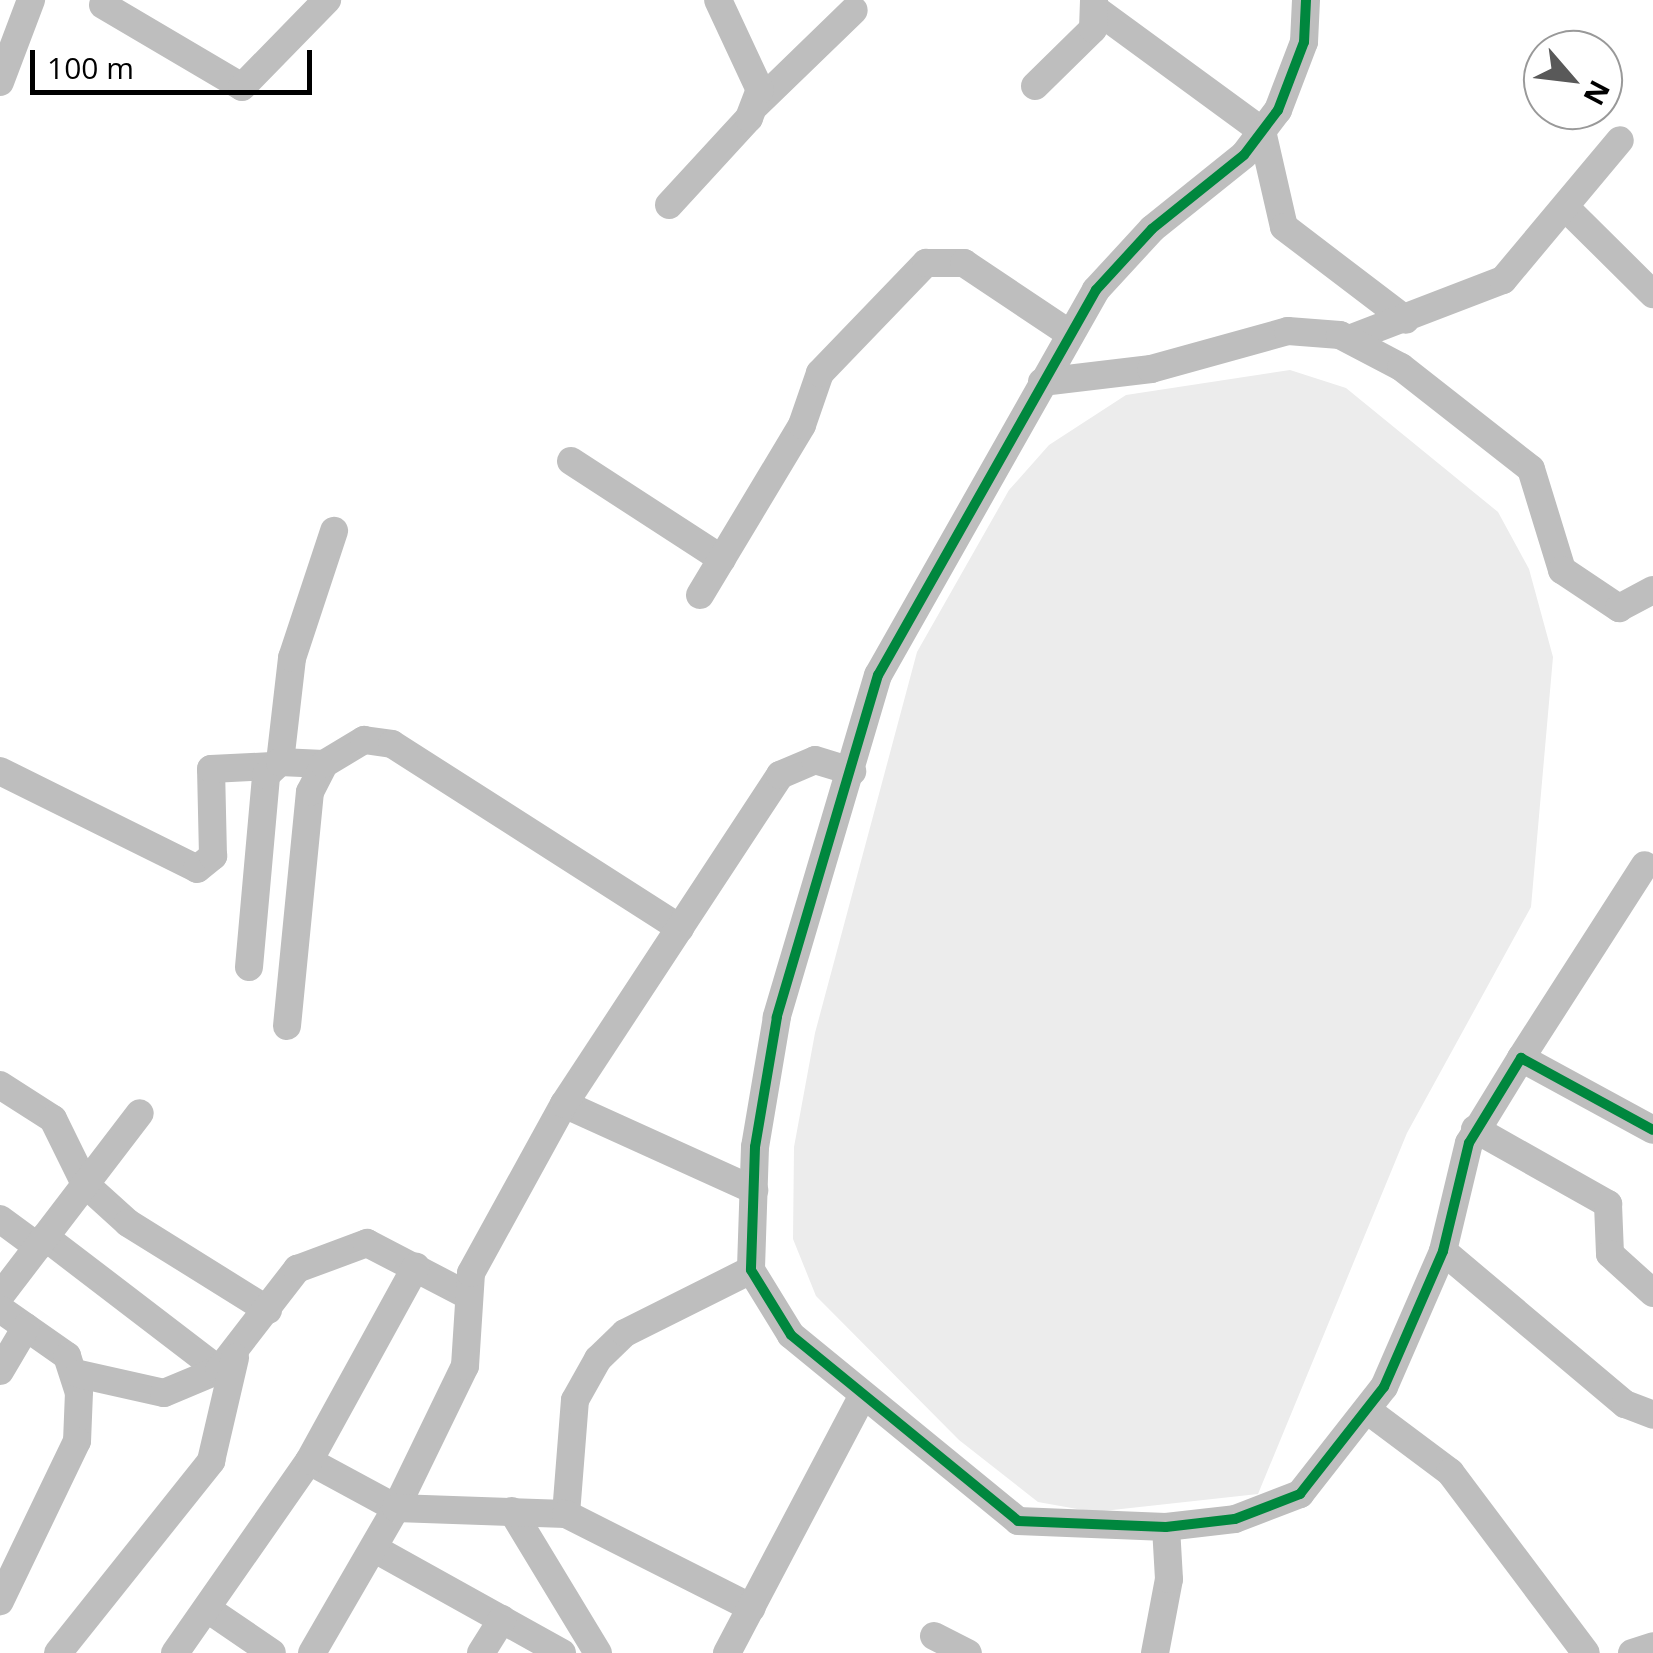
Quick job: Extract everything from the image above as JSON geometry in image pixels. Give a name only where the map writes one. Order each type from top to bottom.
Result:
[{"type":"street","points":[[0,82],[31,0]]},
{"type":"street","points":[[103,4],[242,87],[326,0]]},
{"type":"street","points":[[718,0],[757,74],[756,105]]},
{"type":"street","points":[[1306,0],[1295,70],[1262,130],[1123,259],[1070,334],[904,618],[852,771],[777,1017],[754,1190],[751,1270],[790,1335],[1018,1521],[1166,1527],[1286,1505],[1367,1410],[1443,1251],[1475,1129],[1645,865]]},
{"type":"street","points":[[1035,86],[1093,29],[1096,6],[1262,130],[1284,227],[1406,320]]},
{"type":"street","points":[[668,205],[756,105],[854,10]]},
{"type":"street","points":[[1349,339],[1503,280],[1620,140]]},
{"type":"street","points":[[1565,207],[1653,294]]},
{"type":"street","points":[[700,595],[802,424],[820,372],[926,264],[964,263],[1070,334]]},
{"type":"street","points":[[1042,382],[1152,369],[1288,331],[1349,339],[1401,367],[1531,469],[1550,509],[1554,559],[1576,582],[1619,608],[1653,590]]},
{"type":"street","points":[[572,461],[722,560]]},
{"type":"street","points":[[249,966],[292,658],[334,532]]},
{"type":"street","points":[[0,771],[197,869],[214,856],[210,769],[324,764],[364,740],[392,744],[680,928]]},
{"type":"street","points":[[312,1653],[375,1550],[465,1366],[471,1273],[564,1104],[780,775],[815,760],[852,771]]},
{"type":"street","points":[[286,1026],[310,792],[324,764]]},
{"type":"street","points":[[1521,1058],[1653,1130]]},
{"type":"street","points":[[0,1085],[59,1126],[85,1184],[128,1223],[268,1310]]},
{"type":"street","points":[[564,1104],[754,1190]]},
{"type":"street","points":[[0,1296],[140,1112]]},
{"type":"street","points":[[1475,1129],[1608,1204],[1610,1254],[1653,1292]]},
{"type":"street","points":[[0,1219],[227,1364]]},
{"type":"street","points":[[58,1653],[211,1460],[227,1364],[297,1269],[366,1243],[470,1296]]},
{"type":"street","points":[[1443,1251],[1625,1404],[1653,1414]]},
{"type":"street","points":[[175,1653],[209,1610],[309,1462],[416,1266]]},
{"type":"street","points":[[566,1514],[575,1400],[598,1359],[624,1332],[751,1270]]},
{"type":"street","points":[[0,1308],[79,1374],[164,1392],[227,1364]]},
{"type":"street","points":[[0,1372],[26,1327]]},
{"type":"street","points":[[0,1601],[77,1441],[79,1374]]},
{"type":"street","points":[[727,1653],[862,1397]]},
{"type":"street","points":[[1367,1410],[1450,1472],[1586,1653]]},
{"type":"street","points":[[309,1462],[396,1508],[566,1514],[752,1608]]},
{"type":"street","points":[[512,1511],[598,1653]]},
{"type":"street","points":[[1154,1653],[1169,1579],[1166,1527]]},
{"type":"street","points":[[375,1550],[562,1653]]},
{"type":"street","points":[[209,1610],[272,1653]]},
{"type":"street","points":[[482,1653],[502,1619]]},
{"type":"street","points":[[934,1636],[968,1653]]},
{"type":"street","points":[[1632,1653],[1653,1646]]},
{"type":"shaded area","points":[[1290,370],[1346,388],[1498,512],[1529,569],[1553,657],[1531,907],[1407,1133],[1258,1494],[1094,1512],[1038,1502],[959,1440],[816,1296],[793,1239],[794,1147],[815,1033],[917,652],[1009,490],[1049,445],[1126,395]]},
{"type":"cycle path","points":[[1306,0],[1304,42],[1278,110],[1244,155],[1152,229],[1096,290],[878,675],[777,1017],[755,1147],[751,1270],[791,1335],[1018,1521],[1166,1527],[1235,1519],[1300,1494],[1384,1387],[1443,1251],[1469,1143],[1521,1058],[1653,1130]]}]
